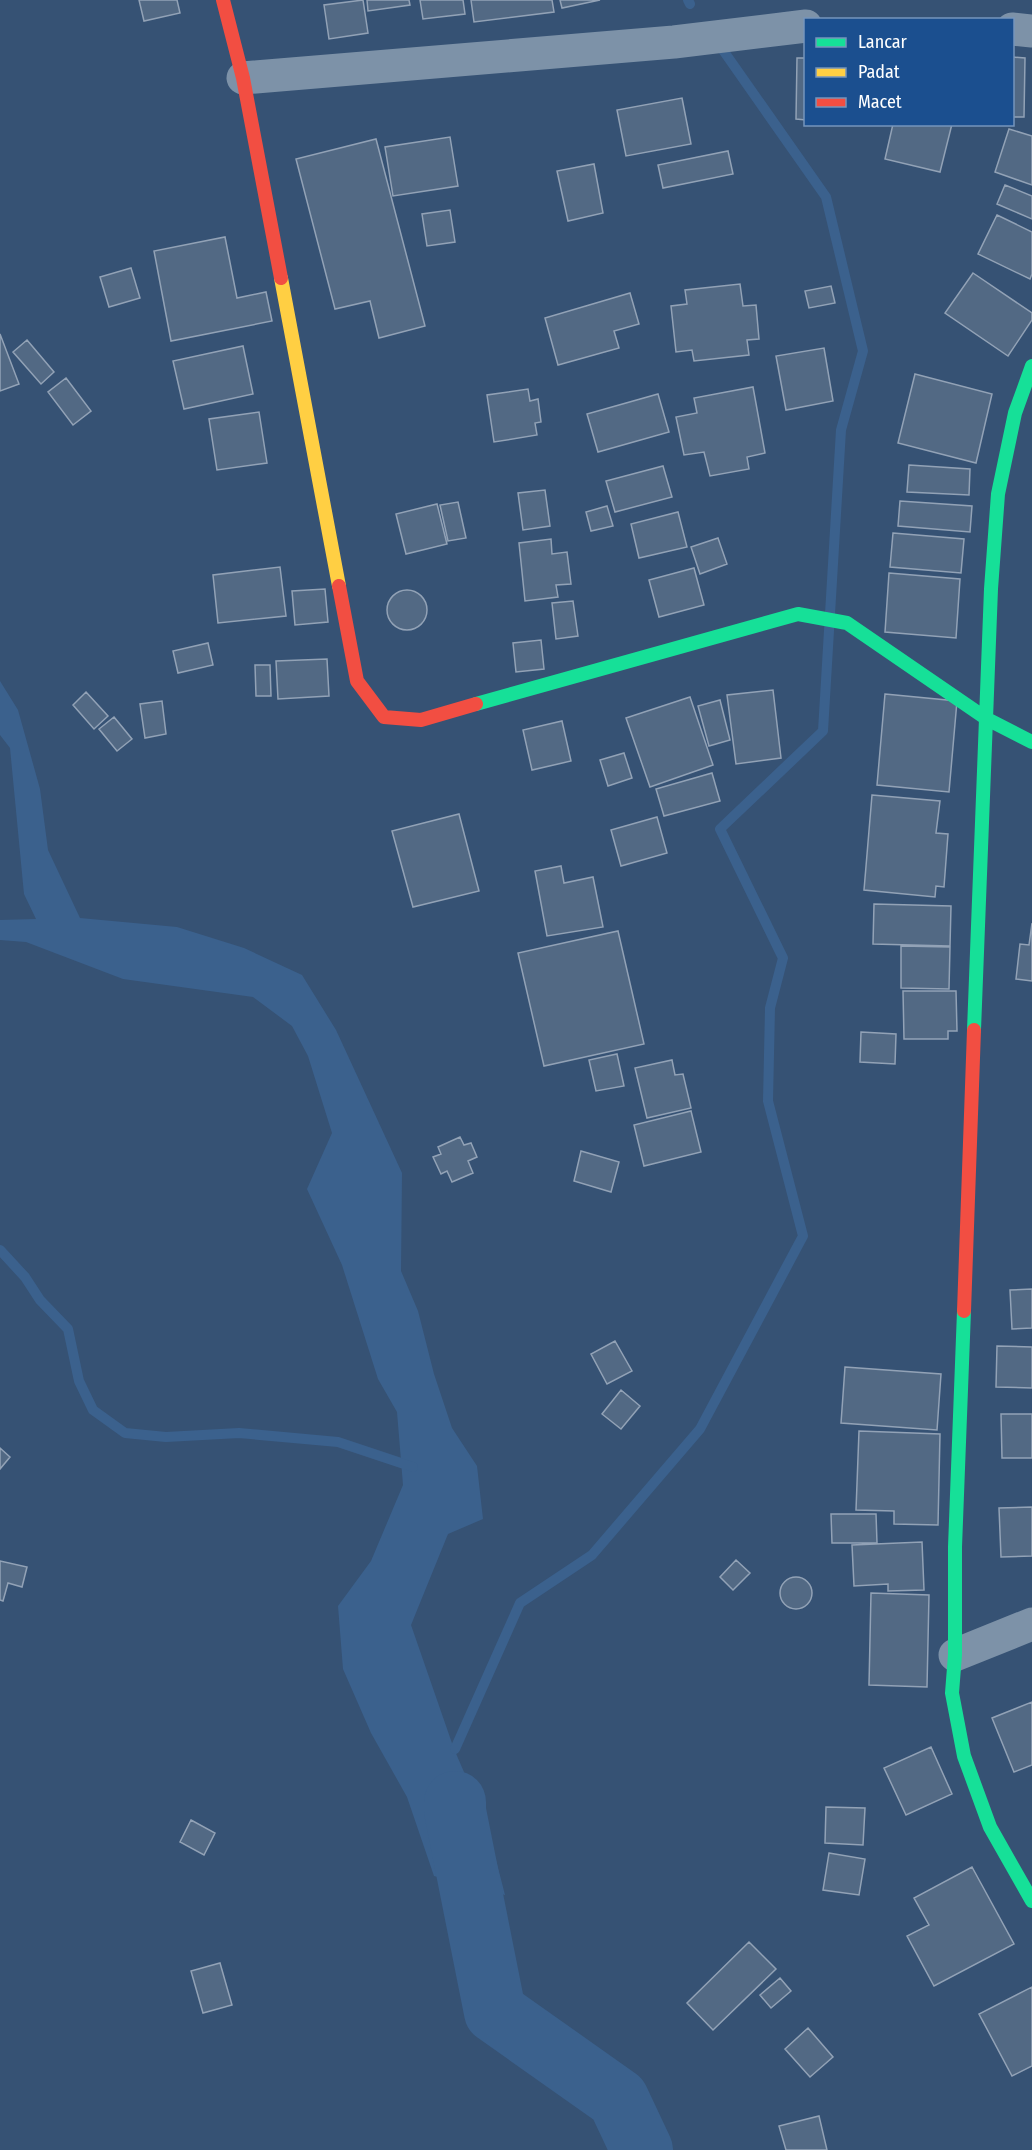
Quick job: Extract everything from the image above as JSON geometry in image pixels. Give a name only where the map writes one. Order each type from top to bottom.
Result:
[{"type":"street","points":[[223,0],[243,78],[357,681],[384,717],[421,720],[798,614],[848,623],[987,719],[1032,742]]},
{"type":"street","points":[[243,78],[674,42],[804,26]]},
{"type":"street","points":[[1014,29],[1032,31]]},
{"type":"street","points":[[1032,366],[1015,413],[998,494],[991,590],[952,1693],[964,1756],[990,1827],[1032,1901]]},
{"type":"street","points":[[955,1655],[1032,1624]]},
{"type":"water","points":[[0,681],[18,710],[40,789],[48,850],[80,918],[177,927],[244,948],[302,975],[336,1030],[402,1173],[401,1271],[418,1311],[434,1374],[452,1428],[477,1466],[483,1519],[448,1534],[411,1625],[454,1749],[487,1825],[505,1895],[434,1876],[407,1797],[371,1733],[343,1669],[338,1606],[371,1561],[403,1485],[397,1412],[378,1379],[342,1265],[307,1189],[332,1133],[308,1056],[292,1026],[253,997],[123,979],[26,942],[0,940],[0,920],[36,919],[24,894],[10,748],[0,735]]},
{"type":"building","points":[[139,0],[177,0],[180,13],[144,21]]},
{"type":"building","points":[[363,0],[368,33],[329,39],[324,5]]},
{"type":"building","points":[[367,0],[409,0],[410,5],[368,11]]},
{"type":"building","points":[[420,0],[463,0],[465,14],[423,19]]},
{"type":"building","points":[[471,0],[552,0],[554,12],[474,22]]},
{"type":"building","points":[[560,0],[600,0],[562,8]]},
{"type":"building","points":[[1014,57],[1025,58],[1024,117],[1014,117]]},
{"type":"building","points":[[797,58],[804,58],[804,120],[796,119]]},
{"type":"building","points":[[682,98],[691,144],[626,156],[617,110]]},
{"type":"building","points":[[893,126],[952,126],[940,172],[885,159]]},
{"type":"building","points":[[1009,129],[1032,136],[1032,185],[995,172]]},
{"type":"building","points":[[450,137],[458,186],[393,196],[385,147]]},
{"type":"building","points":[[376,139],[425,326],[379,338],[370,301],[335,309],[296,159]]},
{"type":"building","points":[[728,151],[733,174],[663,188],[658,165]]},
{"type":"building","points":[[594,164],[603,213],[568,221],[557,171]]},
{"type":"building","points":[[1005,185],[1032,196],[1032,219],[997,204]]},
{"type":"building","points":[[450,210],[455,242],[427,246],[422,214]]},
{"type":"building","points":[[997,215],[1032,232],[1030,279],[978,254]]},
{"type":"building","points":[[225,237],[237,298],[266,292],[272,321],[171,341],[154,251]]},
{"type":"building","points":[[131,268],[140,298],[109,307],[100,277]]},
{"type":"building","points":[[973,273],[1032,313],[1032,320],[1008,356],[945,313]]},
{"type":"building","points":[[740,284],[743,306],[756,305],[759,339],[747,340],[749,355],[694,361],[692,350],[676,352],[671,306],[687,304],[685,290]]},
{"type":"building","points":[[831,286],[835,303],[809,308],[805,291]]},
{"type":"building","points":[[630,293],[639,324],[614,331],[619,348],[558,365],[545,318]]},
{"type":"building","points":[[0,334],[19,384],[0,391]]},
{"type":"building","points":[[27,340],[54,372],[41,384],[13,352]]},
{"type":"building","points":[[243,346],[253,394],[184,409],[173,361]]},
{"type":"building","points":[[824,348],[833,401],[786,410],[776,356]]},
{"type":"building","points":[[915,374],[992,394],[976,463],[898,443]]},
{"type":"building","points":[[66,378],[91,411],[73,425],[48,392]]},
{"type":"building","points":[[753,387],[765,453],[747,457],[749,469],[710,476],[704,452],[684,455],[676,417],[697,413],[694,398]]},
{"type":"building","points":[[528,389],[530,401],[538,399],[541,422],[535,423],[537,435],[494,442],[487,395]]},
{"type":"building","points":[[658,394],[669,432],[598,452],[587,414]]},
{"type":"building","points":[[259,412],[267,463],[217,470],[209,419]]},
{"type":"building","points":[[909,465],[970,469],[969,495],[907,492]]},
{"type":"building","points":[[663,466],[672,497],[615,512],[606,481]]},
{"type":"building","points":[[545,490],[550,526],[523,530],[518,493]]},
{"type":"building","points":[[900,501],[972,506],[970,532],[898,526]]},
{"type":"building","points":[[458,502],[466,538],[448,541],[440,505]]},
{"type":"building","points":[[437,504],[447,544],[406,554],[396,514]]},
{"type":"building","points":[[607,506],[613,526],[591,531],[586,512]]},
{"type":"building","points":[[678,512],[687,547],[639,558],[631,524]]},
{"type":"building","points":[[893,533],[964,539],[961,573],[890,567]]},
{"type":"building","points":[[718,538],[727,564],[700,574],[691,547]]},
{"type":"building","points":[[551,539],[552,554],[567,552],[571,584],[556,585],[558,597],[525,601],[519,543]]},
{"type":"building","points":[[280,567],[286,616],[218,623],[213,575]]},
{"type":"building","points":[[694,568],[704,605],[659,617],[649,580]]},
{"type":"building","points":[[889,573],[960,579],[956,638],[885,632]]},
{"type":"building","points":[[325,589],[328,622],[295,625],[292,591]]},
{"type":"building","points":[[407,590],[421,596],[427,610],[421,624],[407,630],[393,624],[387,610],[393,596]]},
{"type":"building","points":[[573,601],[578,636],[556,639],[552,603]]},
{"type":"building","points":[[541,640],[544,669],[516,672],[513,643]]},
{"type":"building","points":[[208,643],[213,665],[178,673],[173,651]]},
{"type":"building","points":[[327,659],[329,696],[278,699],[276,661]]},
{"type":"building","points":[[255,665],[270,665],[271,696],[256,696]]},
{"type":"building","points":[[773,690],[781,758],[736,764],[727,695]]},
{"type":"building","points":[[86,692],[108,716],[94,729],[73,705]]},
{"type":"building","points":[[885,694],[957,701],[949,792],[877,785]]},
{"type":"building","points":[[690,697],[713,765],[650,787],[626,718]]},
{"type":"building","points":[[720,700],[730,740],[709,746],[698,706]]},
{"type":"building","points":[[162,701],[166,734],[145,738],[140,704]]},
{"type":"building","points":[[114,717],[132,739],[117,751],[99,729]]},
{"type":"building","points":[[562,721],[571,761],[532,770],[523,730]]},
{"type":"building","points":[[624,753],[632,778],[608,786],[600,760]]},
{"type":"building","points":[[712,773],[720,801],[664,816],[656,789]]},
{"type":"building","points":[[872,795],[940,801],[936,833],[948,834],[944,887],[936,886],[935,897],[864,890]]},
{"type":"building","points":[[459,814],[479,891],[413,907],[392,831]]},
{"type":"building","points":[[657,817],[667,853],[621,866],[611,830]]},
{"type":"building","points":[[561,866],[564,883],[593,877],[603,927],[547,936],[535,871]]},
{"type":"building","points":[[874,904],[951,906],[950,946],[873,944]]},
{"type":"building","points":[[1032,923],[1032,981],[1016,979],[1020,944],[1029,945]]},
{"type":"building","points":[[618,931],[644,1044],[544,1066],[518,953]]},
{"type":"building","points":[[901,946],[950,947],[949,989],[901,988]]},
{"type":"building","points":[[903,991],[956,991],[957,1031],[948,1031],[948,1039],[904,1039]]},
{"type":"building","points":[[861,1032],[896,1034],[895,1064],[860,1062]]},
{"type":"building","points":[[617,1054],[624,1086],[596,1091],[589,1060]]},
{"type":"building","points":[[672,1060],[675,1075],[683,1074],[691,1108],[647,1118],[635,1068]]},
{"type":"building","points":[[691,1111],[701,1152],[644,1166],[634,1125]]},
{"type":"building","points":[[460,1137],[464,1145],[471,1143],[477,1157],[468,1161],[473,1173],[452,1182],[447,1171],[441,1174],[433,1157],[441,1154],[438,1147]]},
{"type":"building","points":[[581,1151],[619,1162],[611,1192],[574,1181]]},
{"type":"building","points":[[1032,1289],[1032,1328],[1012,1329],[1010,1290]]},
{"type":"building","points":[[615,1341],[632,1371],[607,1384],[591,1354]]},
{"type":"building","points":[[997,1346],[1032,1347],[1032,1388],[996,1387]]},
{"type":"building","points":[[845,1367],[941,1374],[937,1430],[841,1423]]},
{"type":"building","points":[[621,1390],[640,1406],[621,1429],[602,1414]]},
{"type":"building","points":[[1001,1414],[1032,1414],[1032,1458],[1002,1458]]},
{"type":"building","points":[[859,1431],[940,1434],[938,1525],[894,1524],[894,1511],[856,1510]]},
{"type":"building","points":[[0,1448],[10,1457],[0,1469]]},
{"type":"building","points":[[1032,1507],[1032,1556],[1001,1557],[999,1508]]},
{"type":"building","points":[[831,1514],[876,1514],[877,1543],[832,1543]]},
{"type":"building","points":[[922,1542],[924,1590],[888,1591],[888,1584],[854,1586],[852,1545]]},
{"type":"building","points":[[736,1560],[750,1573],[733,1590],[720,1577]]},
{"type":"building","points":[[0,1561],[27,1567],[22,1587],[8,1583],[3,1601],[0,1600]]},
{"type":"building","points":[[796,1577],[807,1582],[812,1593],[807,1604],[796,1609],[785,1604],[780,1593],[785,1582]]},
{"type":"building","points":[[871,1593],[929,1595],[927,1687],[869,1685]]},
{"type":"building","points":[[1032,1702],[1032,1765],[1014,1772],[992,1718]]},
{"type":"building","points":[[931,1747],[952,1794],[906,1815],[884,1768]]},
{"type":"building","points":[[826,1807],[865,1808],[863,1845],[825,1843]]},
{"type":"building","points":[[191,1820],[215,1833],[204,1855],[180,1842]]},
{"type":"building","points":[[829,1853],[865,1859],[859,1895],[823,1890]]},
{"type":"building","points":[[972,1867],[1014,1944],[934,1986],[907,1936],[929,1925],[914,1898]]},
{"type":"building","points":[[749,1942],[776,1969],[713,2030],[687,2003]]},
{"type":"building","points":[[220,1963],[232,2005],[203,2013],[191,1971]]},
{"type":"building","points":[[780,1978],[791,1991],[771,2008],[760,1995]]},
{"type":"building","points":[[1032,1987],[1032,2066],[1012,2076],[979,2014]]},
{"type":"building","points":[[808,2028],[833,2057],[810,2077],[785,2049]]},
{"type":"building","points":[[819,2116],[827,2150],[786,2150],[779,2126]]},
{"type":"waterway","points":[[688,0],[690,4]]},
{"type":"waterway","points":[[455,1749],[520,1603],[592,1555],[700,1429],[803,1236],[768,1101],[770,1008],[783,958],[720,829],[823,731],[841,430],[863,351],[826,197],[718,43]]},
{"type":"waterway","points":[[0,1250],[25,1277],[40,1300],[68,1329],[79,1381],[93,1410],[125,1433],[166,1437],[239,1433],[338,1442],[413,1467]]},
{"type":"waterway","points":[[455,1802],[495,2012],[618,2099],[642,2150]]},
{"type":"traffic: fast","points":[[974,1030],[991,589],[998,494],[1015,413],[1032,366]]},
{"type":"traffic: fast","points":[[476,704],[798,614],[847,623],[987,719],[1032,742]]},
{"type":"traffic: fast","points":[[964,1311],[955,1547],[955,1655],[952,1693],[964,1756],[990,1827],[1032,1901]]},
{"type":"traffic: slow","points":[[281,278],[339,586]]},
{"type":"traffic: jam","points":[[223,0],[243,78],[281,278]]},
{"type":"traffic: jam","points":[[339,586],[357,681],[384,717],[421,720],[476,704]]},
{"type":"traffic: jam","points":[[964,1311],[974,1030]]}]
